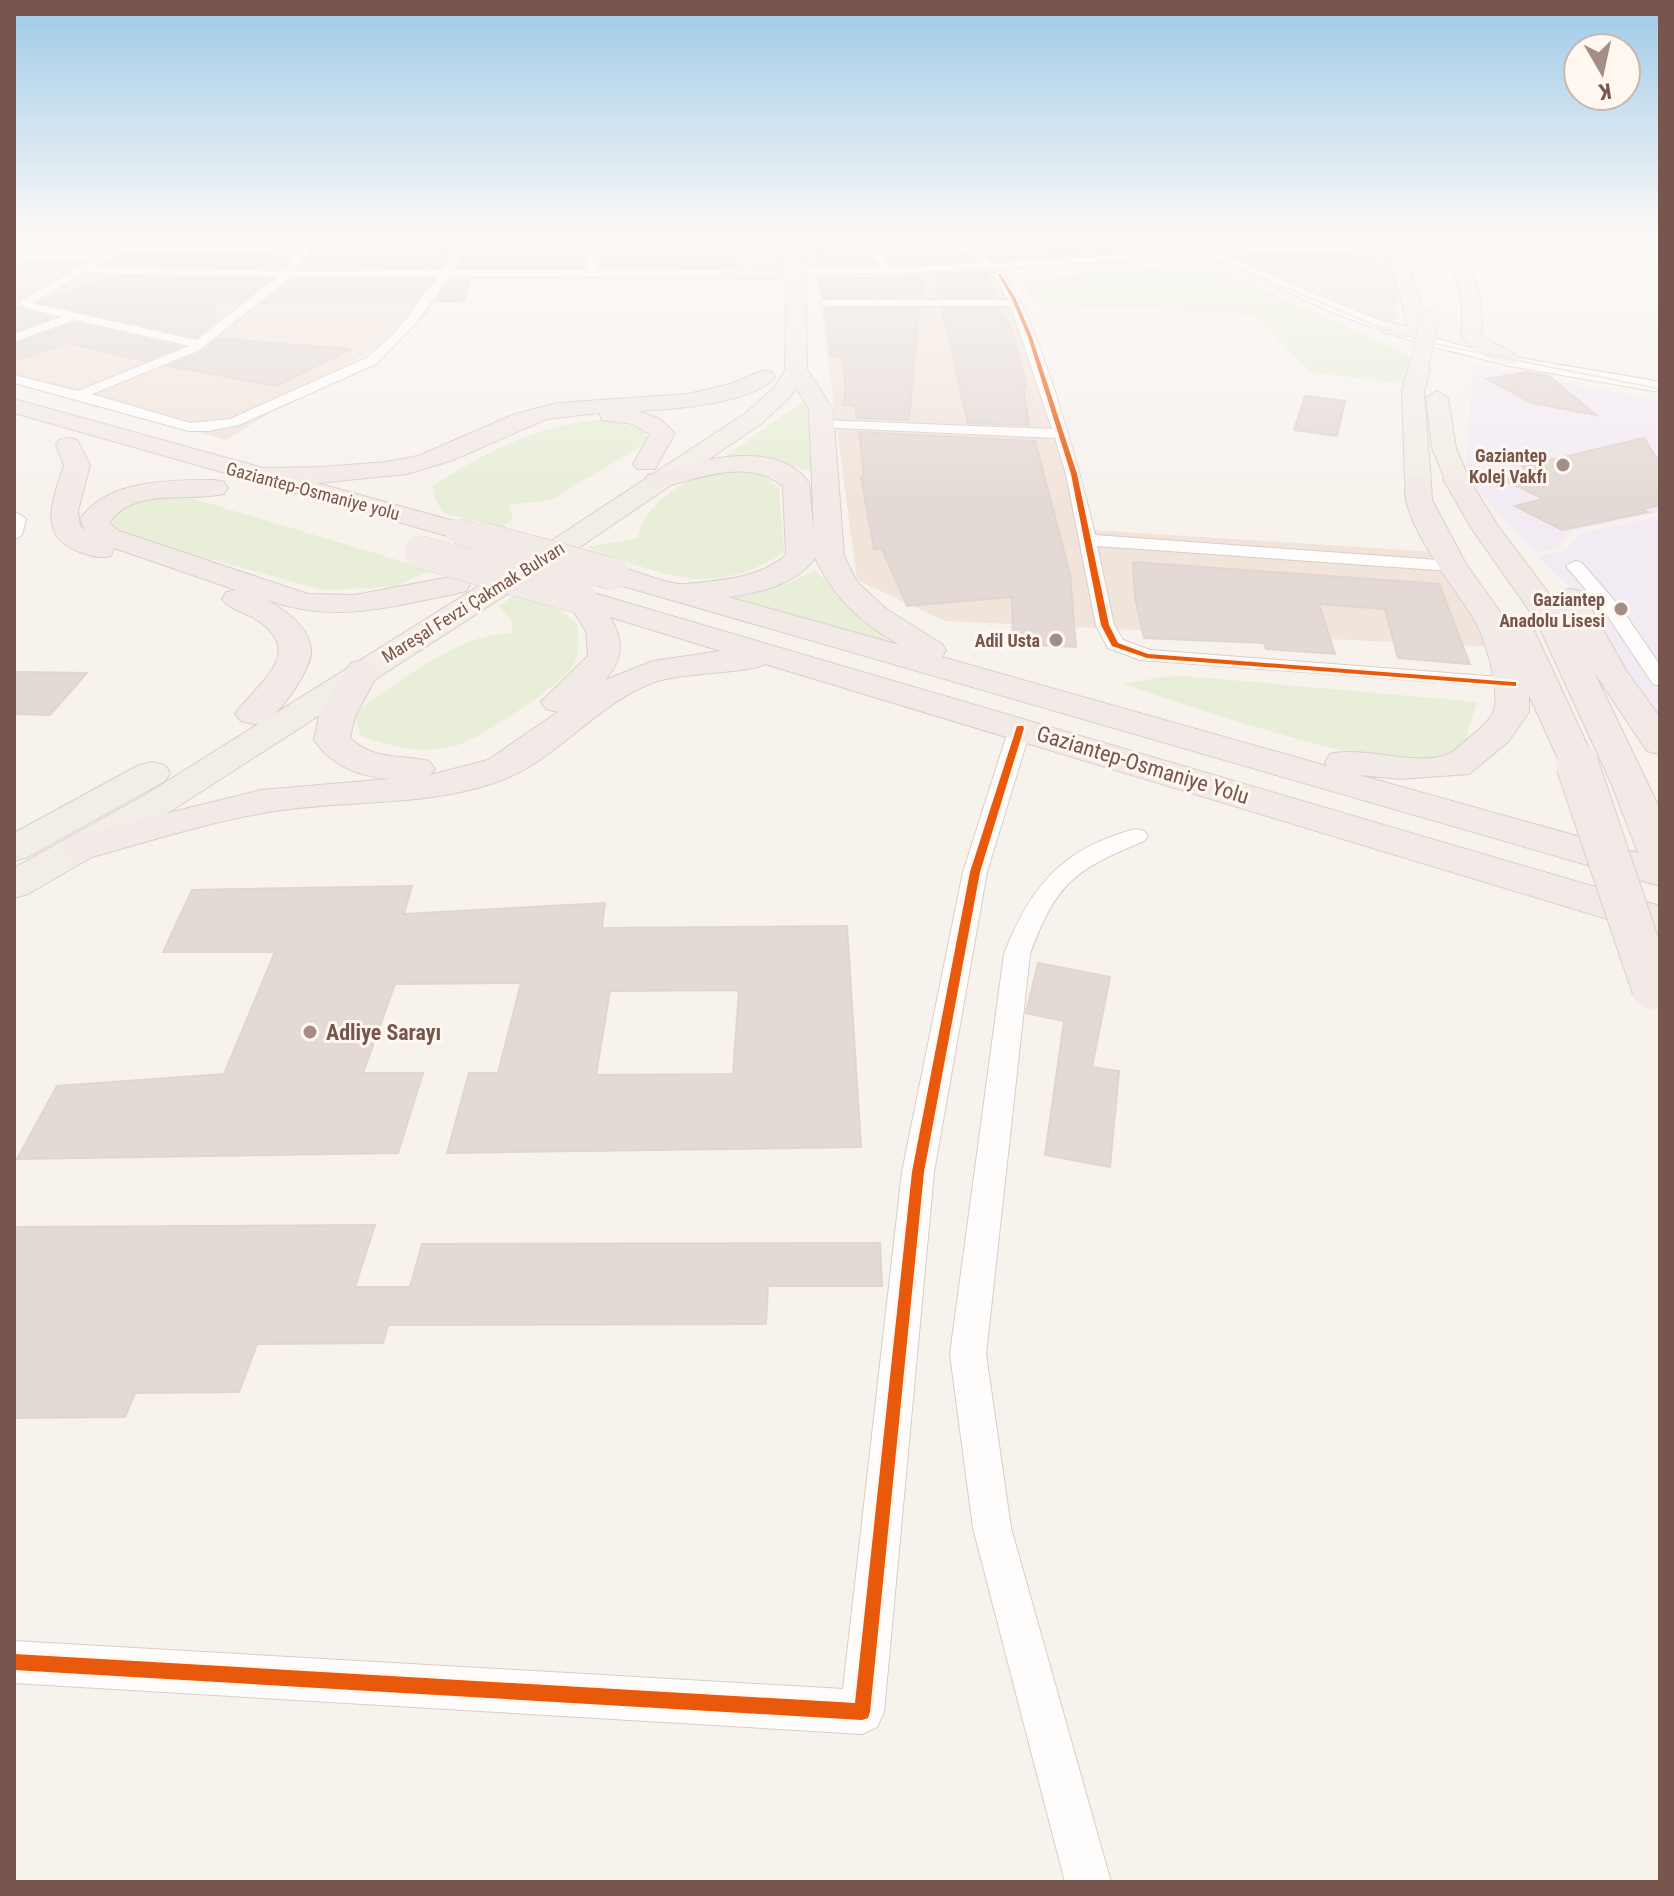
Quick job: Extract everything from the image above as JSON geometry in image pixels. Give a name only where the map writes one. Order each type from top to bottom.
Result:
[{"type":"highway","points":[[796,370],[822,416],[829,556],[844,586],[875,616],[977,679]]},
{"type":"highway","points":[[258,476],[341,474],[399,468],[429,460],[531,416],[583,407],[688,402],[742,389],[764,377]]},
{"type":"highway","name":"Gaziantep-Osmaniye yolu","points":[[14,406],[613,574]]},
{"type":"highway","points":[[444,527],[419,506],[419,488],[435,471],[530,429],[571,416],[625,415],[656,425],[663,433],[651,472],[748,464],[786,473],[796,483],[801,557],[789,570],[763,581],[719,589],[671,591]]},
{"type":"highway","name":"Gaziantep-Osmaniye yolu","points":[[14,429],[274,506]]},
{"type":"highway","points":[[68,445],[77,465],[64,511],[66,529],[84,544],[246,602],[289,630],[297,646],[293,665],[253,714]]},
{"type":"highway","points":[[1456,479],[1497,527],[1565,587],[1611,673],[1660,743]]},
{"type":"highway","points":[[1456,479],[1486,529],[1552,620],[1631,785],[1660,858]]},
{"type":"highway","points":[[1218,748],[1400,768],[1456,766],[1495,734],[1511,712],[1513,684],[1490,618],[1452,566],[1418,500],[1418,482]]},
{"type":"highway","points":[[1418,482],[1504,601],[1540,674],[1577,764],[1656,998]]},
{"type":"highway","points":[[215,488],[146,492],[114,503],[94,519],[96,526],[109,537],[305,603],[355,604],[455,585]]},
{"type":"highway","name":"Gaziantep-Osmaniye yolu","points":[[391,543],[580,598]]},
{"type":"highway","name":"Gaziantep-Osmaniye Yolu","points":[[613,574],[1660,873]]},
{"type":"highway","points":[[363,670],[337,716],[332,740],[345,756],[372,768],[421,769],[468,761],[508,742],[597,672],[607,645],[601,623],[580,598]]},
{"type":"highway","name":"Gaziantep-Osmaniye Yolu","points":[[580,598],[1660,921]]},
{"type":"highway","points":[[81,847],[232,806],[289,798],[408,790],[482,776],[518,760],[597,701],[635,677],[678,665],[722,660],[792,660]]},
{"type":"main road","points":[[764,377],[778,323]]},
{"type":"main road","points":[[791,323],[796,370]]},
{"type":"main road","points":[[1389,328],[1407,332],[1419,329],[1418,323]]},
{"type":"main road","points":[[1435,323],[1430,369],[1444,448],[1456,479]]},
{"type":"main road","points":[[1471,323],[1471,336],[1488,350],[1509,359]]},
{"type":"main road","points":[[1418,482],[1413,392],[1430,369]]},
{"type":"main road","name":"Mareşal Fevzi Çakmak Bulvarı","points":[[14,849],[208,742],[455,585],[651,472],[754,418],[782,392],[796,370]]},
{"type":"main road","name":"Mareşal Fevzi Çakmak Bulvarı","points":[[14,885],[158,803],[567,543],[758,388],[764,377]]},
{"type":"street","points":[[14,338],[55,323]]},
{"type":"street","points":[[114,323],[199,344]]},
{"type":"street","points":[[79,395],[199,344],[225,323]]},
{"type":"street","points":[[14,379],[189,427],[234,422],[371,361],[385,351],[407,323]]},
{"type":"street","points":[[1024,323],[1074,474],[1105,625],[1115,644],[1147,656],[1513,684]]},
{"type":"street","points":[[1364,323],[1422,347],[1660,396]]},
{"type":"street","points":[[1378,323],[1424,340],[1660,387]]},
{"type":"street","points":[[822,416],[1059,426]]},
{"type":"street","points":[[14,516],[18,519],[14,535]]},
{"type":"street","points":[[1088,540],[1452,566]]},
{"type":"street","points":[[1575,566],[1614,612],[1660,680]]},
{"type":"street","points":[[14,1662],[862,1712],[918,1172],[975,872],[1020,728]]},
{"type":"street","points":[[1088,1882],[992,1528],[968,1354],[1017,954],[1028,922],[1045,895],[1079,861],[1136,836]]},
{"type":"shaded area","points":[[14,323],[413,323],[226,440],[14,381]]},
{"type":"shaded area","points":[[823,323],[1019,323],[1092,530],[1437,552],[1495,647],[945,621],[857,580]]},
{"type":"shaded area","name":"Gaziantep Kolej Vakfı","points":[[1473,365],[1660,401],[1660,512],[1571,531],[1559,548],[1535,553],[1465,477]]},
{"type":"shaded area","name":"Gaziantep Anadolu Lisesi","points":[[1660,516],[1660,728],[1569,586],[1537,557],[1566,550],[1579,534]]},
{"type":"green space","points":[[1263,323],[1339,323],[1404,352],[1416,362],[1406,384],[1310,372]]},
{"type":"green space","points":[[807,398],[814,472],[772,460],[722,459]]},
{"type":"green space","points":[[602,420],[642,428],[647,436],[646,443],[551,500],[509,505],[513,517],[503,527],[445,514],[435,500],[433,486],[493,451],[557,427]]},
{"type":"green space","points":[[727,471],[761,474],[779,488],[784,552],[758,567],[733,576],[686,578],[638,566],[586,547],[638,538],[644,519],[667,495],[698,476]]},
{"type":"green space","points":[[164,496],[188,497],[431,570],[394,587],[322,590],[117,533],[108,522],[126,506]]},
{"type":"green space","points":[[815,570],[889,642],[726,597],[787,584]]},
{"type":"green space","points":[[515,593],[552,602],[577,624],[579,642],[576,660],[560,680],[494,726],[451,747],[405,748],[361,736],[354,712],[449,651],[490,636],[512,633],[512,621],[499,607]]},
{"type":"green space","points":[[1174,675],[1477,702],[1464,744],[1453,750],[1442,755],[1413,759],[1375,756],[1284,735],[1122,684]]},
{"type":"building","points":[[14,323],[35,323],[14,331]]},
{"type":"building","points":[[77,323],[179,347],[144,361],[68,343],[14,361],[14,345]]},
{"type":"building","points":[[136,323],[213,323],[196,337]]},
{"type":"building","points":[[827,323],[918,323],[909,420],[857,418],[855,405],[843,405],[846,390],[842,356],[831,356]]},
{"type":"building","points":[[945,323],[1009,323],[1026,387],[1023,387],[1029,425],[968,423]]},
{"type":"building","points":[[218,339],[351,349],[276,386],[168,366],[199,354]]},
{"type":"building","points":[[1526,372],[1549,376],[1596,415],[1532,403],[1487,379]]},
{"type":"building","points":[[1305,396],[1345,401],[1337,436],[1294,430]]},
{"type":"building","points":[[859,432],[1035,441],[1070,574],[1076,647],[1013,644],[1012,597],[907,606],[882,549],[874,549],[861,477],[864,477]]},
{"type":"building","points":[[1644,438],[1660,463],[1660,505],[1642,509],[1648,512],[1562,530],[1515,506],[1544,499],[1491,474]]},
{"type":"building","points":[[1133,562],[1439,584],[1470,664],[1398,658],[1385,609],[1319,604],[1335,654],[1266,649],[1264,643],[1144,638],[1135,598]]},
{"type":"building","points":[[14,672],[87,673],[50,715],[14,714]]},
{"type":"building","name":"Adliye Sarayı","points":[[412,886],[404,914],[605,903],[602,928],[847,926],[861,1147],[447,1153],[469,1073],[498,1073],[521,983],[395,984],[363,1073],[423,1073],[398,1153],[17,1159],[57,1086],[224,1074],[275,952],[163,952],[192,890]],"holes":[[[739,990],[733,1074],[596,1075],[610,991]]]},
{"type":"building","points":[[1038,963],[1110,977],[1092,1067],[1119,1071],[1110,1167],[1045,1155],[1064,1021],[1026,1013]]},
{"type":"building","points":[[375,1225],[355,1287],[410,1287],[422,1244],[880,1243],[882,1286],[768,1286],[766,1324],[388,1325],[383,1343],[257,1344],[239,1392],[135,1393],[125,1417],[14,1418],[14,1227]]},
{"type":"tram line","points":[[1371,323],[1431,343],[1660,389]]},
{"type":"cycle path","points":[[1024,323],[1074,474],[1105,625],[1115,644],[1147,656],[1513,684]]},
{"type":"cycle path","points":[[14,1662],[862,1712],[918,1172],[975,872],[1020,728]]},
{"type":"place","name":"Gaziantep Kolej Vakfı","points":[[1563,465]]},
{"type":"place","name":"Gaziantep Anadolu Lisesi","points":[[1621,609]]},
{"type":"place","name":"Adil Usta","points":[[1056,640]]},
{"type":"place","name":"Adliye Sarayı","points":[[310,1032]]}]
